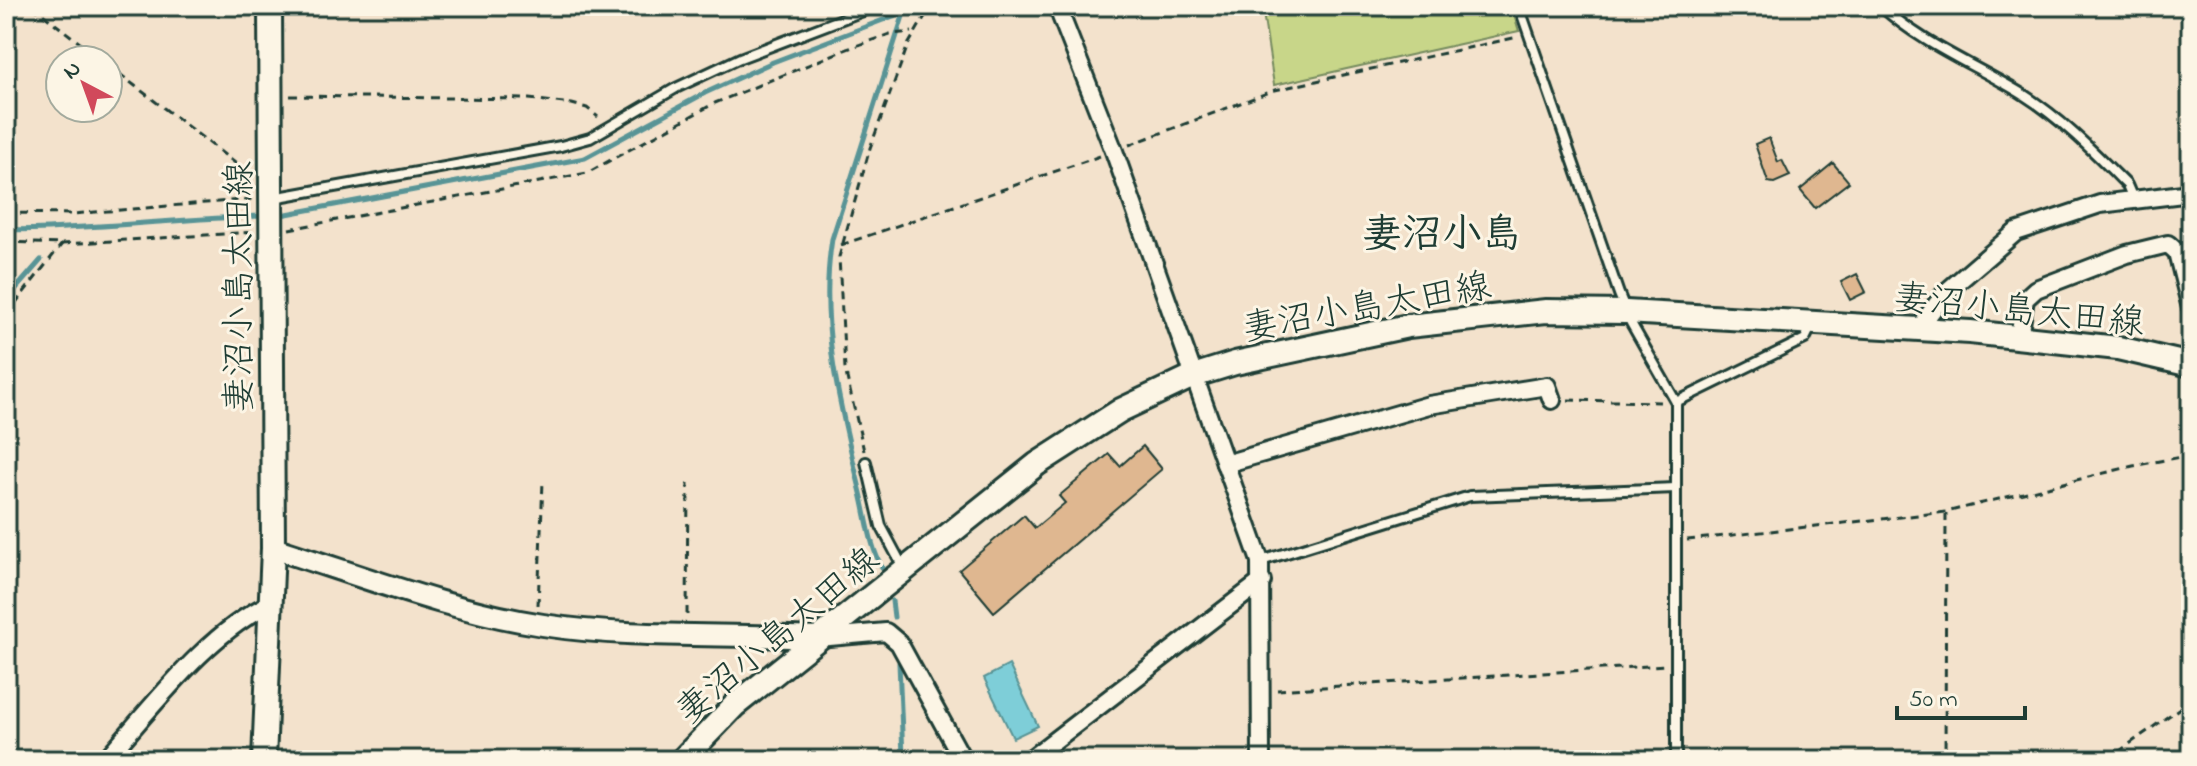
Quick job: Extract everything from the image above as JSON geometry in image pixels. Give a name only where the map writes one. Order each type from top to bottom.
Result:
[{"type":"main road","name":"妻沼小島太田線","points":[[264,760],[273,548],[270,6]]},
{"type":"main road","name":"妻沼小島太田線","points":[[682,760],[734,706],[904,569],[1081,433],[1193,376],[1249,359],[1408,326],[1534,312],[1626,312],[2019,337],[2190,360]]},
{"type":"street","points":[[1057,6],[1114,151],[1260,561],[1261,760]]},
{"type":"street","points":[[1922,330],[1935,304],[2009,235],[2100,204],[2191,193]]},
{"type":"street","points":[[2019,337],[2025,299],[2036,289],[2127,254],[2168,244],[2177,252],[2191,308]]},
{"type":"street","points":[[1225,464],[1429,405],[1547,386],[1552,400]]},
{"type":"street","points":[[273,548],[461,608],[538,624],[687,635],[817,638],[886,632],[899,643],[963,760]]},
{"type":"street","points":[[1029,760],[1262,581]]},
{"type":"street","points":[[105,760],[177,680],[230,629],[251,612],[272,603]]},
{"type":"lane","points":[[271,194],[561,146],[590,138],[704,74],[876,6]]},
{"type":"lane","points":[[1519,6],[1626,312],[1676,402],[1676,760]]},
{"type":"lane","points":[[1881,6],[1933,45],[2024,95],[2060,120],[2127,185],[2133,199]]},
{"type":"lane","points":[[1676,402],[1805,339],[1813,324]]},
{"type":"lane","points":[[866,462],[881,526],[904,569]]},
{"type":"lane","points":[[1260,561],[1470,496],[1676,488]]},
{"type":"path","points":[[32,6],[81,44]]},
{"type":"path","points":[[866,462],[845,369],[839,257],[870,148],[908,45],[931,6]]},
{"type":"path","points":[[841,245],[1114,151],[1275,90],[1530,35]]},
{"type":"path","points":[[124,77],[256,179],[271,194]]},
{"type":"path","points":[[270,96],[529,99],[587,108],[608,128]]},
{"type":"path","points":[[6,213],[72,214],[271,194]]},
{"type":"path","points":[[6,315],[62,244]]},
{"type":"path","points":[[1552,400],[1676,402]]},
{"type":"path","points":[[1677,541],[1946,512],[2133,466],[2191,455]]},
{"type":"path","points":[[538,624],[543,481]]},
{"type":"path","points":[[687,635],[688,483]]},
{"type":"path","points":[[1945,760],[1946,512]]},
{"type":"path","points":[[1261,690],[1677,665]]},
{"type":"path","points":[[2107,760],[2191,700]]},
{"type":"green space","points":[[1262,6],[1511,6],[1519,31],[1274,85]]},
{"type":"water","points":[[1009,665],[1038,726],[1013,738],[984,678]]},
{"type":"building","points":[[1769,138],[1778,162],[1782,160],[1790,176],[1774,183],[1768,182],[1755,144]]},
{"type":"building","points":[[1833,163],[1849,182],[1815,208],[1800,190]]},
{"type":"building","points":[[1857,274],[1866,292],[1850,300],[1841,282]]},
{"type":"building","points":[[1143,446],[1162,469],[994,612],[959,570],[1024,515],[1035,528],[1065,503],[1059,496],[1109,454],[1120,466]]},
{"type":"waterway","points":[[276,216],[585,158],[705,93],[773,62],[904,12],[910,6]]},
{"type":"waterway","points":[[883,569],[872,542],[839,399],[830,335],[828,271],[832,239],[904,13]]},
{"type":"waterway","points":[[6,230],[266,216]]},
{"type":"waterway","points":[[6,300],[41,260]]},
{"type":"waterway","points":[[892,601],[894,617]]},
{"type":"waterway","points":[[899,663],[903,756]]},
{"type":"district","name":"妻沼小島","points":[[1442,232]]}]
